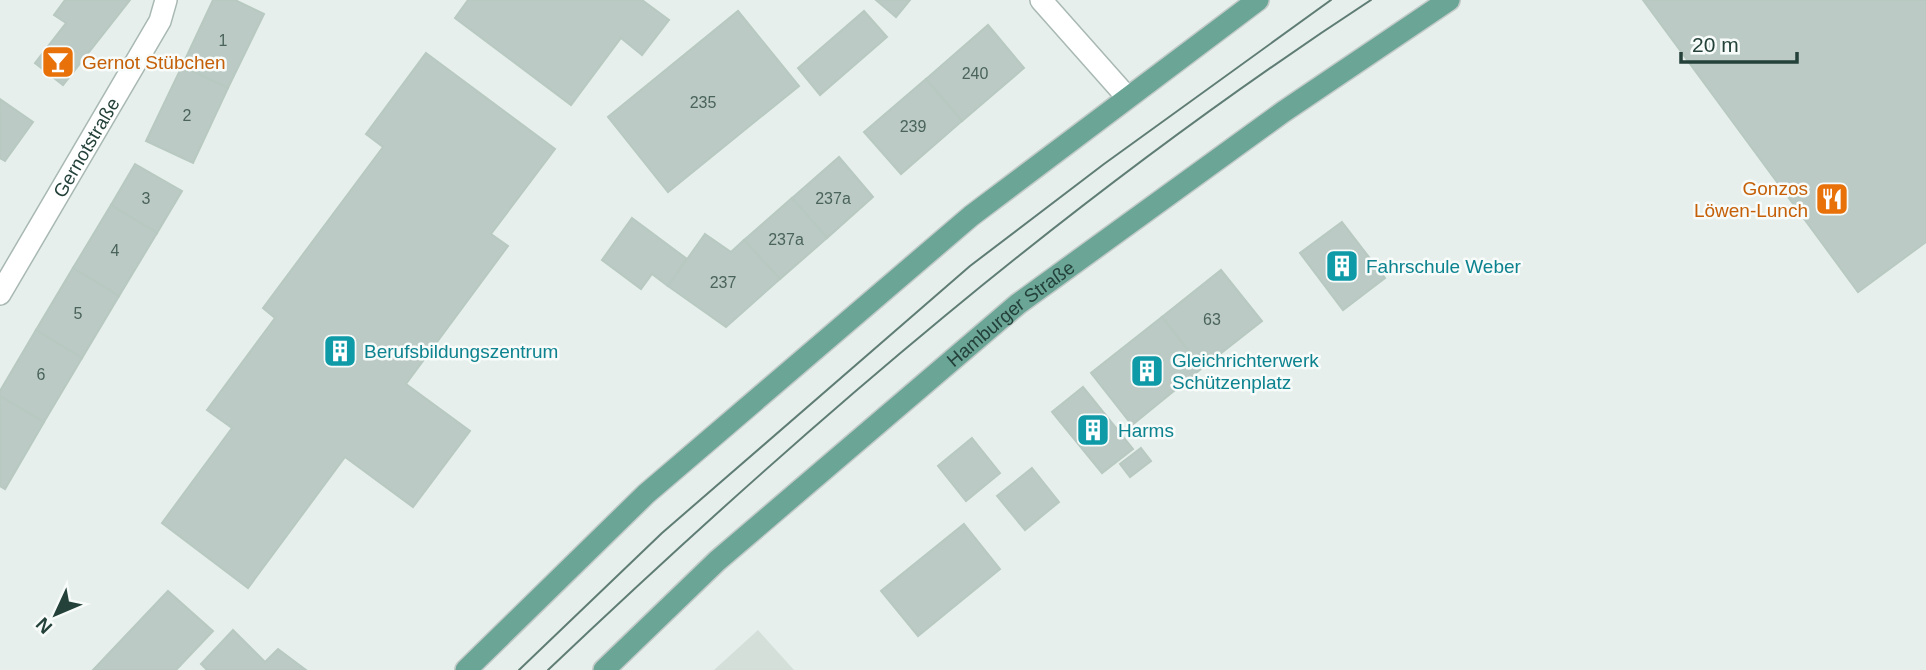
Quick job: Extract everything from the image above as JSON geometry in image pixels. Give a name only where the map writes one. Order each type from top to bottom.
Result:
[{"type":"main road","points":[[466,670],[592,544],[971,216],[1258,0]]},
{"type":"main road","name":"Hamburger Straße","points":[[604,670],[717,561],[1017,304],[1283,112],[1450,0]]},
{"type":"street","name":"Gernotstraße","points":[[0,294],[160,21],[166,0]]},
{"type":"street","points":[[1041,0],[1127,97]]},
{"type":"shaded area","points":[[758,630],[794,670],[714,670]]},
{"type":"building","points":[[65,0],[130,0],[63,85],[35,63],[66,23],[54,15]]},
{"type":"building","points":[[213,0],[235,0],[264,14],[228,88],[182,66]]},
{"type":"building","points":[[468,0],[642,0],[669,20],[642,55],[621,38],[571,105],[455,18]]},
{"type":"building","points":[[876,0],[910,0],[896,17]]},
{"type":"building","points":[[1643,0],[1926,0],[1926,242],[1858,292]]},
{"type":"building","points":[[738,11],[799,86],[668,192],[608,117]]},
{"type":"building","points":[[864,11],[887,37],[820,95],[798,68]]},
{"type":"building","points":[[988,25],[1024,68],[962,121],[926,79]]},
{"type":"building","name":"Berufsbildungszentrum","points":[[426,53],[555,149],[491,234],[508,246],[406,384],[470,431],[413,507],[345,457],[248,588],[162,523],[232,428],[207,410],[275,318],[263,308],[383,147],[366,134]]},
{"type":"building","points":[[182,66],[228,88],[193,163],[146,141]]},
{"type":"building","points":[[926,79],[962,121],[901,174],[864,132]]},
{"type":"building","points":[[0,99],[33,122],[5,161],[0,158]]},
{"type":"building","points":[[839,157],[873,197],[827,238],[792,198]]},
{"type":"building","points":[[135,164],[182,191],[157,233],[111,205]]},
{"type":"building","points":[[792,198],[827,238],[780,279],[744,240]]},
{"type":"building","points":[[111,205],[157,233],[119,296],[73,268]]},
{"type":"building","points":[[632,218],[687,259],[668,286],[652,274],[641,289],[602,260]]},
{"type":"building","name":"Fahrschule Weber","points":[[1342,222],[1385,278],[1343,310],[1300,253]]},
{"type":"building","points":[[705,234],[731,252],[744,240],[780,279],[726,327],[668,286]]},
{"type":"building","points":[[73,268],[119,296],[82,358],[36,330]]},
{"type":"building","points":[[1221,270],[1262,321],[1202,368],[1162,317]]},
{"type":"building","name":"Gleichrichterwerk Schützenplatz","points":[[1162,317],[1202,368],[1132,425],[1091,373]]},
{"type":"building","points":[[36,330],[82,358],[44,422],[0,396],[0,391]]},
{"type":"building","name":"Harms","points":[[1083,387],[1133,449],[1102,473],[1052,412]]},
{"type":"building","points":[[0,396],[44,422],[5,489],[0,486]]},
{"type":"building","points":[[972,438],[1000,473],[966,501],[938,466]]},
{"type":"building","points":[[1141,448],[1151,461],[1130,477],[1120,464]]},
{"type":"building","points":[[1032,468],[1059,502],[1025,530],[997,496]]},
{"type":"building","points":[[964,524],[1000,569],[918,636],[881,591]]},
{"type":"building","points":[[168,591],[213,631],[176,670],[93,670]]},
{"type":"building","points":[[233,630],[265,662],[278,649],[306,670],[207,670],[201,664]]},
{"type":"tram line","points":[[519,670],[662,533],[970,266],[1104,164],[1331,0]]},
{"type":"tram line","points":[[548,670],[743,490],[944,316],[1153,152],[1261,74],[1371,0]]},
{"type":"place","name":"Gernot Stübchen","points":[[58,62]]},
{"type":"place","name":"Gonzos Löwen-Lunch","points":[[1832,199]]},
{"type":"place","name":"Fahrschule Weber","points":[[1342,266]]},
{"type":"place","name":"Berufsbildungszentrum","points":[[340,351]]},
{"type":"place","name":"Gleichrichterwerk Schützenplatz","points":[[1147,371]]},
{"type":"place","name":"Harms","points":[[1093,430]]}]
